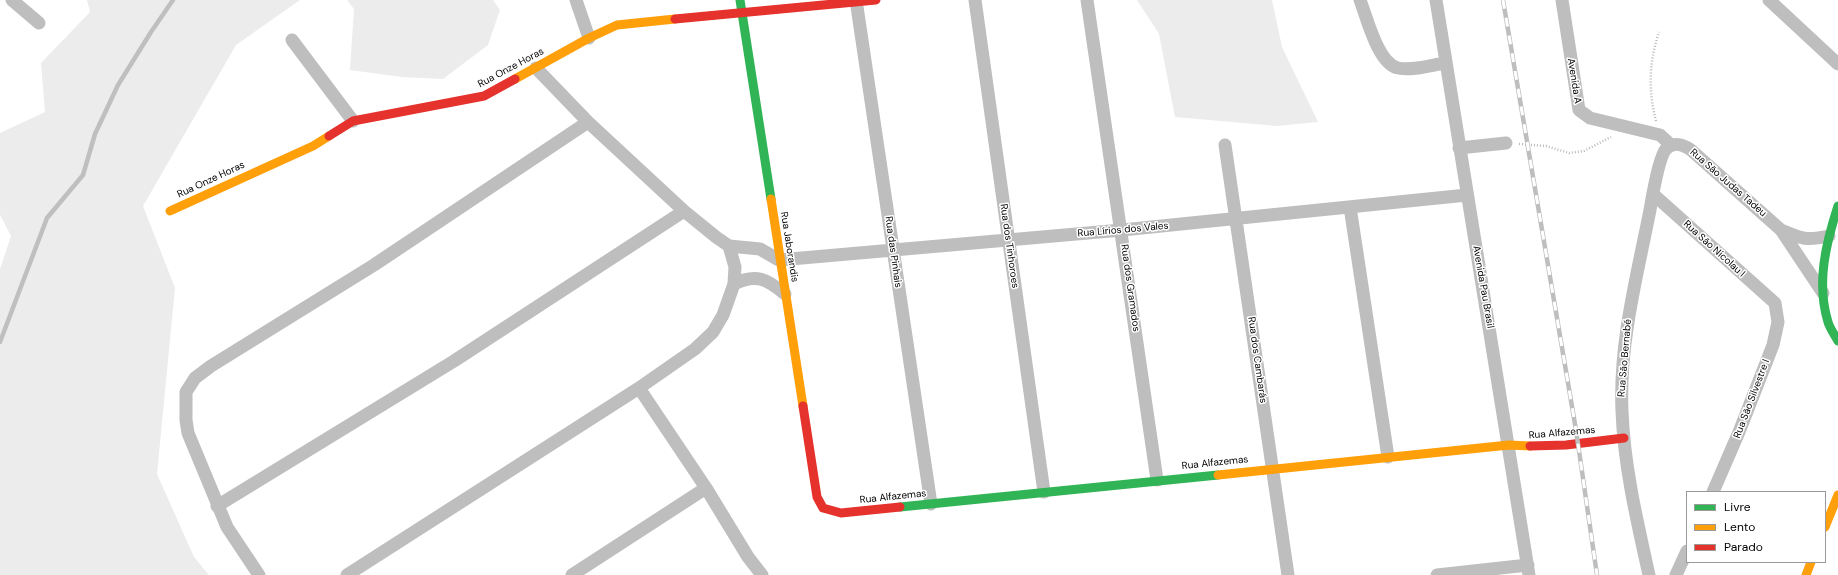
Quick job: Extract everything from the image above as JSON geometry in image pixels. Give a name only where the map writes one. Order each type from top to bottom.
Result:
[{"type":"street","points":[[12,0],[39,23]]},
{"type":"street","points":[[576,0],[589,38]]},
{"type":"street","name":"Rua Jaborandis","points":[[740,0],[779,260],[817,497]]},
{"type":"street","name":"Rua Onze Horas","points":[[170,211],[313,146],[353,122],[484,96],[589,38],[617,25],[629,22],[876,0]]},
{"type":"street","name":"Rua dos Tinhoroes","points":[[974,0],[1044,492]]},
{"type":"street","name":"Rua dos Gramados","points":[[1086,0],[1122,230],[1157,480]]},
{"type":"street","points":[[1360,0],[1380,53],[1393,67],[1405,69],[1445,64]]},
{"type":"street","name":"Avenida Pau Brasil","points":[[1436,0],[1445,64],[1529,570]]},
{"type":"street","name":"Avenida A","points":[[1562,0],[1579,110],[1590,118],[1660,135],[1671,145]]},
{"type":"street","points":[[1769,0],[1836,61]]},
{"type":"street","name":"Rua das Pinhais","points":[[856,1],[931,504]]},
{"type":"street","points":[[292,40],[353,122]]},
{"type":"street","points":[[536,68],[588,122],[684,211],[729,246],[760,249],[779,260]]},
{"type":"street","points":[[259,575],[227,527],[188,433],[186,420],[186,392],[195,378],[256,336],[374,265],[588,122]]},
{"type":"street","points":[[1460,148],[1506,142]]},
{"type":"street","name":"Rua São Judas Tadeu","points":[[1671,145],[1677,144],[1691,150],[1782,230],[1823,293]]},
{"type":"street","name":"Rua dos Cambarás","points":[[1225,145],[1288,575]]},
{"type":"street","name":"Rua São Bernabé","points":[[1649,575],[1632,496],[1624,438],[1621,388],[1626,336],[1632,297],[1653,194],[1663,156],[1666,149],[1671,145]]},
{"type":"street","name":"Rua São Nicolau I","points":[[1653,194],[1775,303]]},
{"type":"street","name":"Rua Lírios dos Vales","points":[[779,260],[1122,230],[1467,195]]},
{"type":"street","points":[[1838,206],[1829,236],[1824,262],[1823,293],[1828,322],[1838,341]]},
{"type":"street","points":[[1350,207],[1388,457]]},
{"type":"street","points":[[217,506],[454,361],[684,211]]},
{"type":"street","name":"Rua São Judas Tadeu","points":[[1782,230],[1803,239],[1815,239],[1829,236]]},
{"type":"street","points":[[346,575],[639,388],[695,349],[713,332],[734,284],[735,267],[729,246]]},
{"type":"street","points":[[734,284],[744,279],[760,278],[771,282],[785,294]]},
{"type":"street","name":"Rua São Silvestre I","points":[[1713,491],[1739,432],[1773,345],[1778,322],[1775,303]]},
{"type":"street","points":[[639,388],[706,488],[748,557],[762,575]]},
{"type":"street","name":"Rua Alfazemas","points":[[817,497],[819,504],[824,510],[841,513],[1509,445],[1527,447],[1545,446],[1624,438]]},
{"type":"street","points":[[572,575],[706,488]]},
{"type":"street","points":[[1826,525],[1838,495]]},
{"type":"street","points":[[1676,575],[1686,552]]},
{"type":"street","points":[[1806,575],[1811,563]]},
{"type":"street","points":[[1437,575],[1529,570]]},
{"type":"path","points":[[1659,32],[1654,47],[1650,83],[1660,135]]},
{"type":"path","points":[[1506,142],[1546,146],[1569,153],[1584,151],[1597,146],[1627,127]]},
{"type":"shaded area","points":[[87,0],[300,0],[236,45],[143,206],[175,288],[157,474],[194,557],[209,575],[0,575],[0,269],[11,236],[0,215],[0,133],[45,112],[41,63],[90,12]]},
{"type":"shaded area","points":[[347,0],[493,0],[500,10],[488,45],[443,79],[402,77],[350,70],[354,9]]},
{"type":"shaded area","points":[[1137,0],[1272,0],[1282,47],[1318,122],[1277,126],[1175,117],[1159,34]]},
{"type":"waterway","points":[[0,342],[47,218],[83,175],[95,134],[118,85],[173,0]]},
{"type":"railway","points":[[1503,0],[1576,430],[1597,575]]},
{"type":"traffic: fast","points":[[740,0],[771,199]]},
{"type":"traffic: fast","points":[[1838,206],[1826,249],[1823,278],[1824,307],[1831,330],[1838,341]]},
{"type":"traffic: fast","points":[[900,507],[1218,475]]},
{"type":"traffic: slow","points":[[515,79],[589,38],[617,25],[675,19]]},
{"type":"traffic: slow","points":[[170,211],[313,146],[329,136]]},
{"type":"traffic: slow","points":[[771,199],[803,406]]},
{"type":"traffic: slow","points":[[1218,475],[1509,445],[1530,446]]},
{"type":"traffic: slow","points":[[1826,525],[1838,495]]},
{"type":"traffic: slow","points":[[1806,575],[1811,563]]},
{"type":"traffic: jam","points":[[675,19],[876,0]]},
{"type":"traffic: jam","points":[[329,136],[353,121],[484,96],[515,79]]},
{"type":"traffic: jam","points":[[803,406],[817,497],[823,508],[841,513],[900,507]]},
{"type":"traffic: jam","points":[[1530,446],[1566,445],[1624,438]]}]
